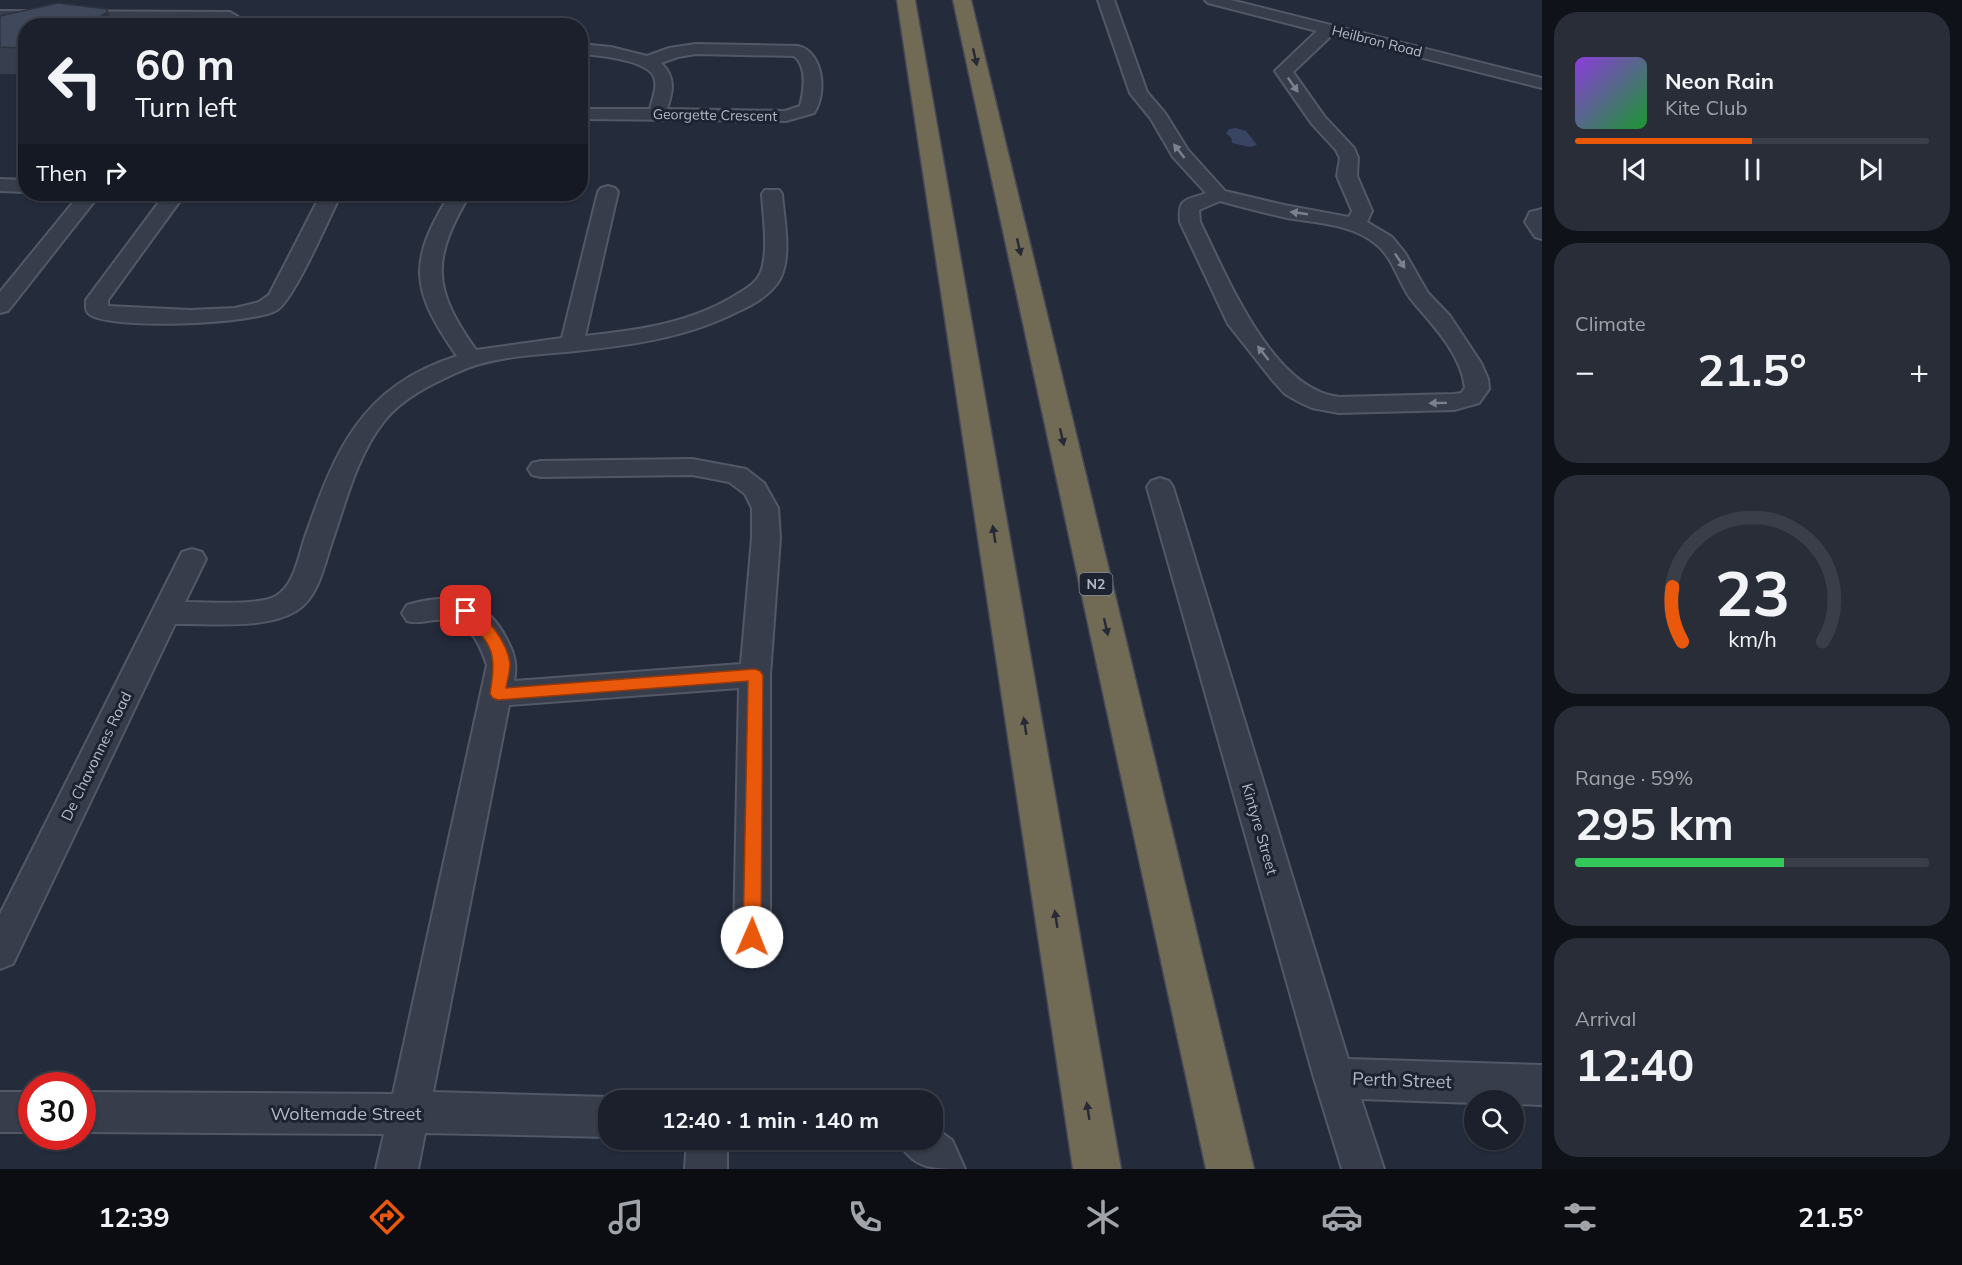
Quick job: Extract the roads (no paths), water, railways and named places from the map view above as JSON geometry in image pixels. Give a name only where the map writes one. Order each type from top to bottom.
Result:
[{"type":"highway","points":[[906,0],[1097,1169]]},
{"type":"highway","name":"N2","points":[[962,0],[1230,1169]]},
{"type":"street","points":[[1106,0],[1139,93],[1158,117],[1180,153],[1218,195],[1284,211],[1356,224],[1375,233],[1392,249],[1412,278],[1419,296],[1442,321],[1476,378],[1477,388],[1470,398],[1454,402],[1339,405],[1321,403],[1294,389],[1239,324],[1190,222],[1189,207],[1218,195]]},
{"type":"street","name":"Heilbron Road","points":[[1213,0],[1287,11],[1329,28],[1542,83]]},
{"type":"street","points":[[0,16],[230,17]]},
{"type":"street","points":[[1329,28],[1284,71],[1318,120],[1345,148],[1349,158],[1347,176],[1362,211],[1356,224]]},
{"type":"street","points":[[588,49],[607,50],[645,63],[662,73],[662,91],[657,115]]},
{"type":"street","name":"Georgette Crescent","points":[[588,114],[777,117],[801,113],[808,109],[810,103],[811,65],[805,55],[798,51],[684,50],[645,63]]},
{"type":"street","points":[[0,185],[18,186]]},
{"type":"street","points":[[572,344],[608,192]]},
{"type":"street","points":[[167,613],[256,611],[288,603],[303,581],[341,481],[359,442],[387,403],[407,389],[470,358],[636,337],[674,329],[704,320],[747,298],[769,279],[773,262],[772,194]]},
{"type":"street","points":[[0,306],[84,201]]},
{"type":"street","points":[[170,201],[98,300],[97,310],[108,314],[227,315],[268,307],[278,298],[327,201]]},
{"type":"street","points":[[456,201],[437,240],[429,278],[434,297],[449,327],[470,358]]},
{"type":"street","points":[[1542,215],[1537,216],[1535,222],[1542,233]]},
{"type":"street","points":[[541,469],[692,467],[737,475],[755,489],[765,508],[766,538],[755,675],[752,937]]},
{"type":"street","name":"Kintyre Street","points":[[1160,487],[1334,1078],[1363,1169]]},
{"type":"street","name":"De Chavonnes Road","points":[[0,952],[192,559]]},
{"type":"street","points":[[397,1169],[498,694],[502,665],[497,647],[489,632],[466,611],[433,609],[417,613]]},
{"type":"street","points":[[498,694],[755,675]]},
{"type":"street","name":"Perth Street","points":[[1334,1078],[1542,1085]]},
{"type":"street","points":[[0,1112],[18,1112]]},
{"type":"street","name":"Woltemade Street","points":[[96,1112],[409,1114],[435,1112],[598,1118]]},
{"type":"street","points":[[705,1169],[706,1150]]},
{"type":"water","points":[[1236,128],[1246,131],[1257,145],[1250,147],[1232,143],[1231,137],[1226,134],[1229,129]]}]
